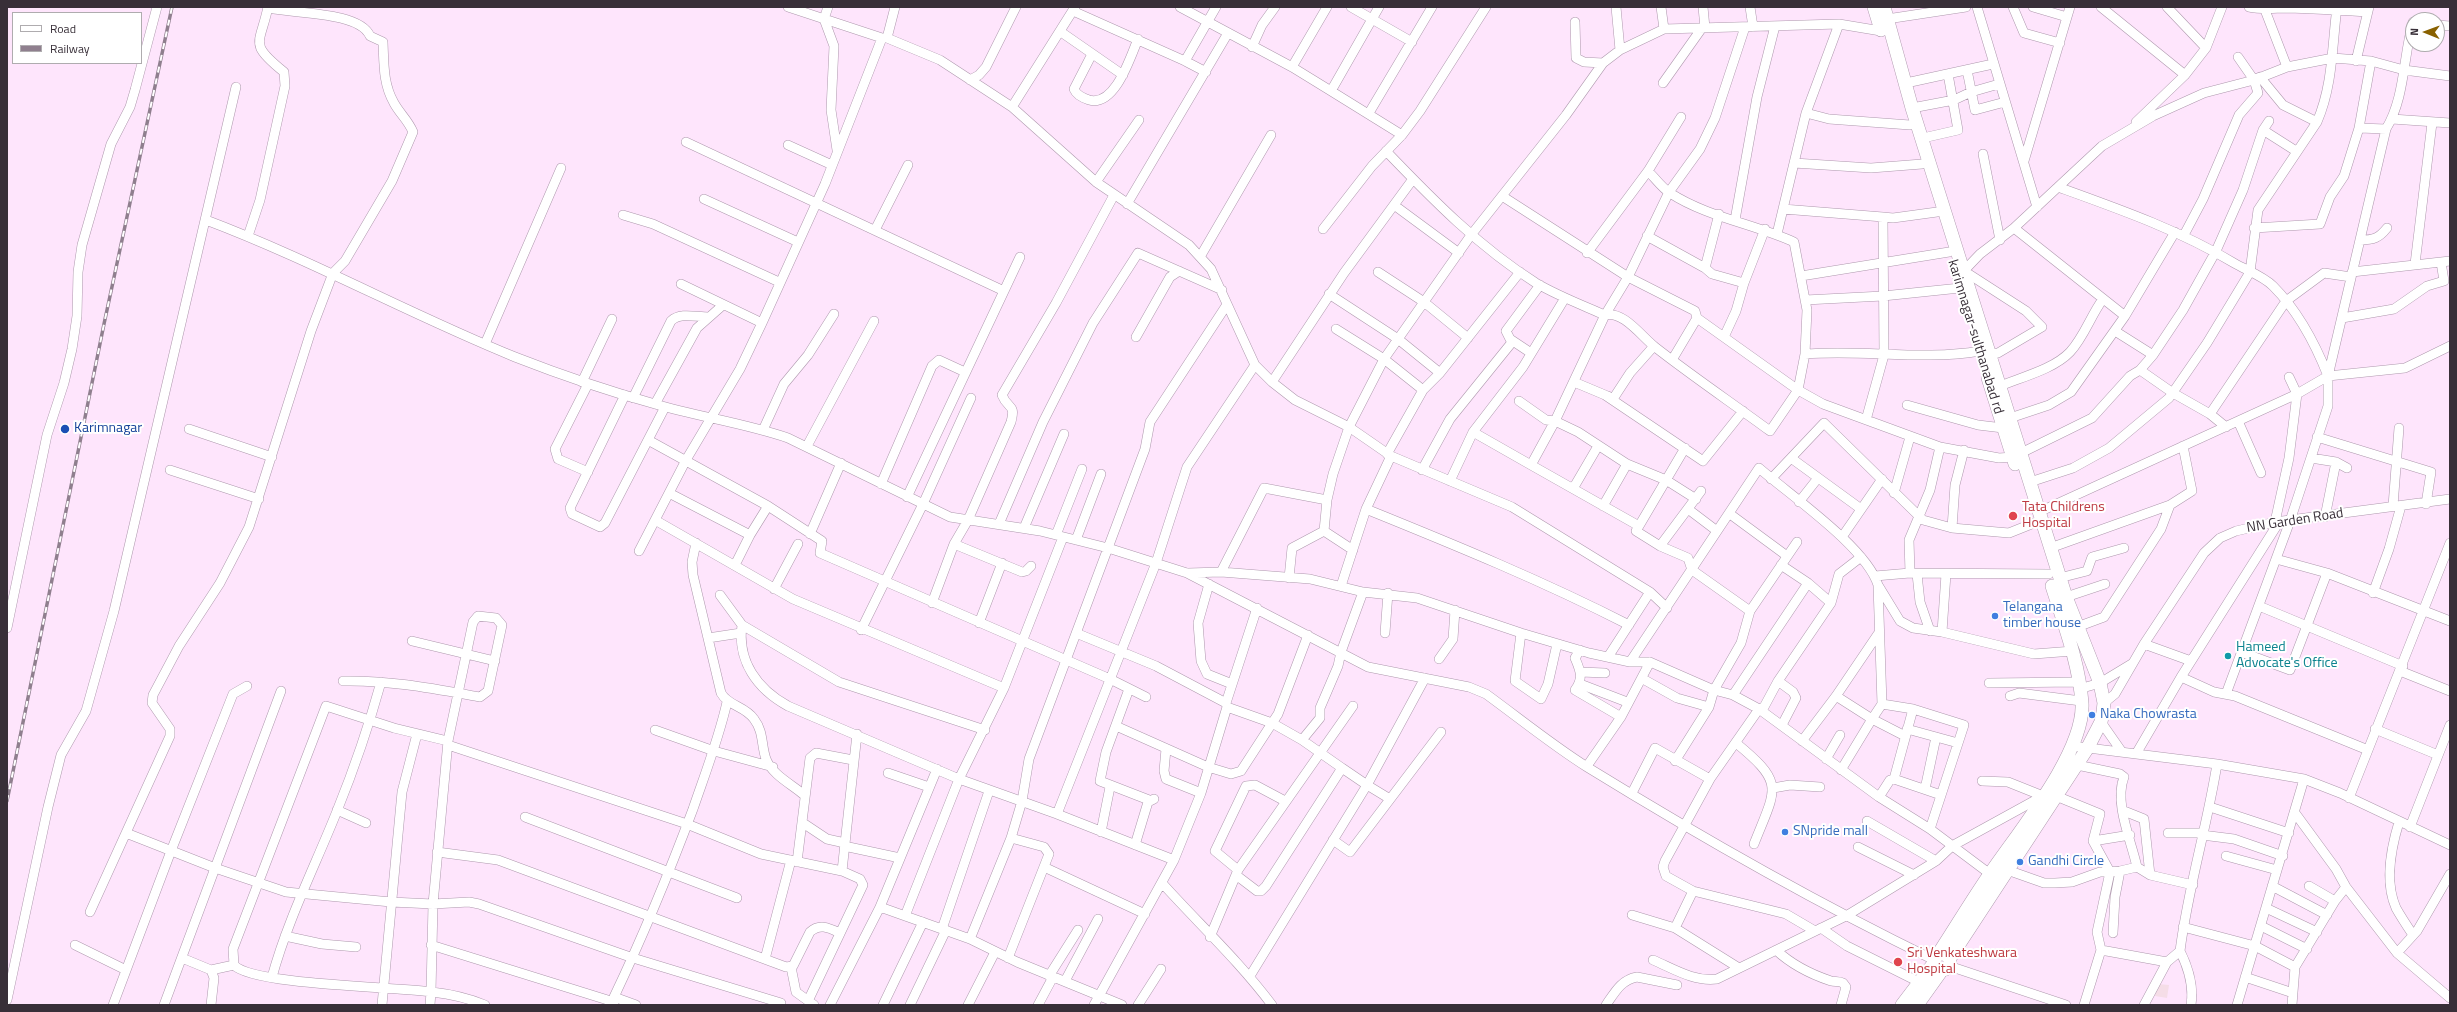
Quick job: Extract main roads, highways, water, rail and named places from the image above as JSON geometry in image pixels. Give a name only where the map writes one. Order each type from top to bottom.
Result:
[{"type":"highway","name":"karimnagar-sulthanabad rd","points":[[1874,7],[1949,252],[1960,279],[1985,352],[2017,455],[2054,576],[2073,651],[2081,713],[2072,746],[2048,796]]},
{"type":"highway","points":[[1885,13],[1912,108],[1923,138],[1960,279],[1985,352],[2000,386],[2006,423]]},
{"type":"highway","points":[[1916,1005],[1990,874],[2048,796],[2077,765],[2101,722],[2104,703],[2100,683],[2076,627],[2066,598],[2054,576],[2050,548],[2036,517],[2030,482],[2017,455]]},
{"type":"highway","points":[[1902,1005],[1919,982],[1941,962],[2010,865],[2048,796]]},
{"type":"railway","points":[[7,801],[104,324],[172,7]]},
{"type":"place","name":"Karimnagar","points":[[65,429]]},
{"type":"place","name":"Tata Childrens Hospital","points":[[2013,516]]},
{"type":"place","name":"Telangana timber house","points":[[1995,616]]},
{"type":"place","name":"Hameed Advocate's Office","points":[[2228,656]]},
{"type":"place","name":"Naka Chowrasta","points":[[2092,715]]},
{"type":"place","name":"SNpride mall","points":[[1785,832]]},
{"type":"place","name":"Gandhi Circle","points":[[2020,862]]},
{"type":"place","name":"Sri Venkateshwara Hospital","points":[[1898,962]]}]
